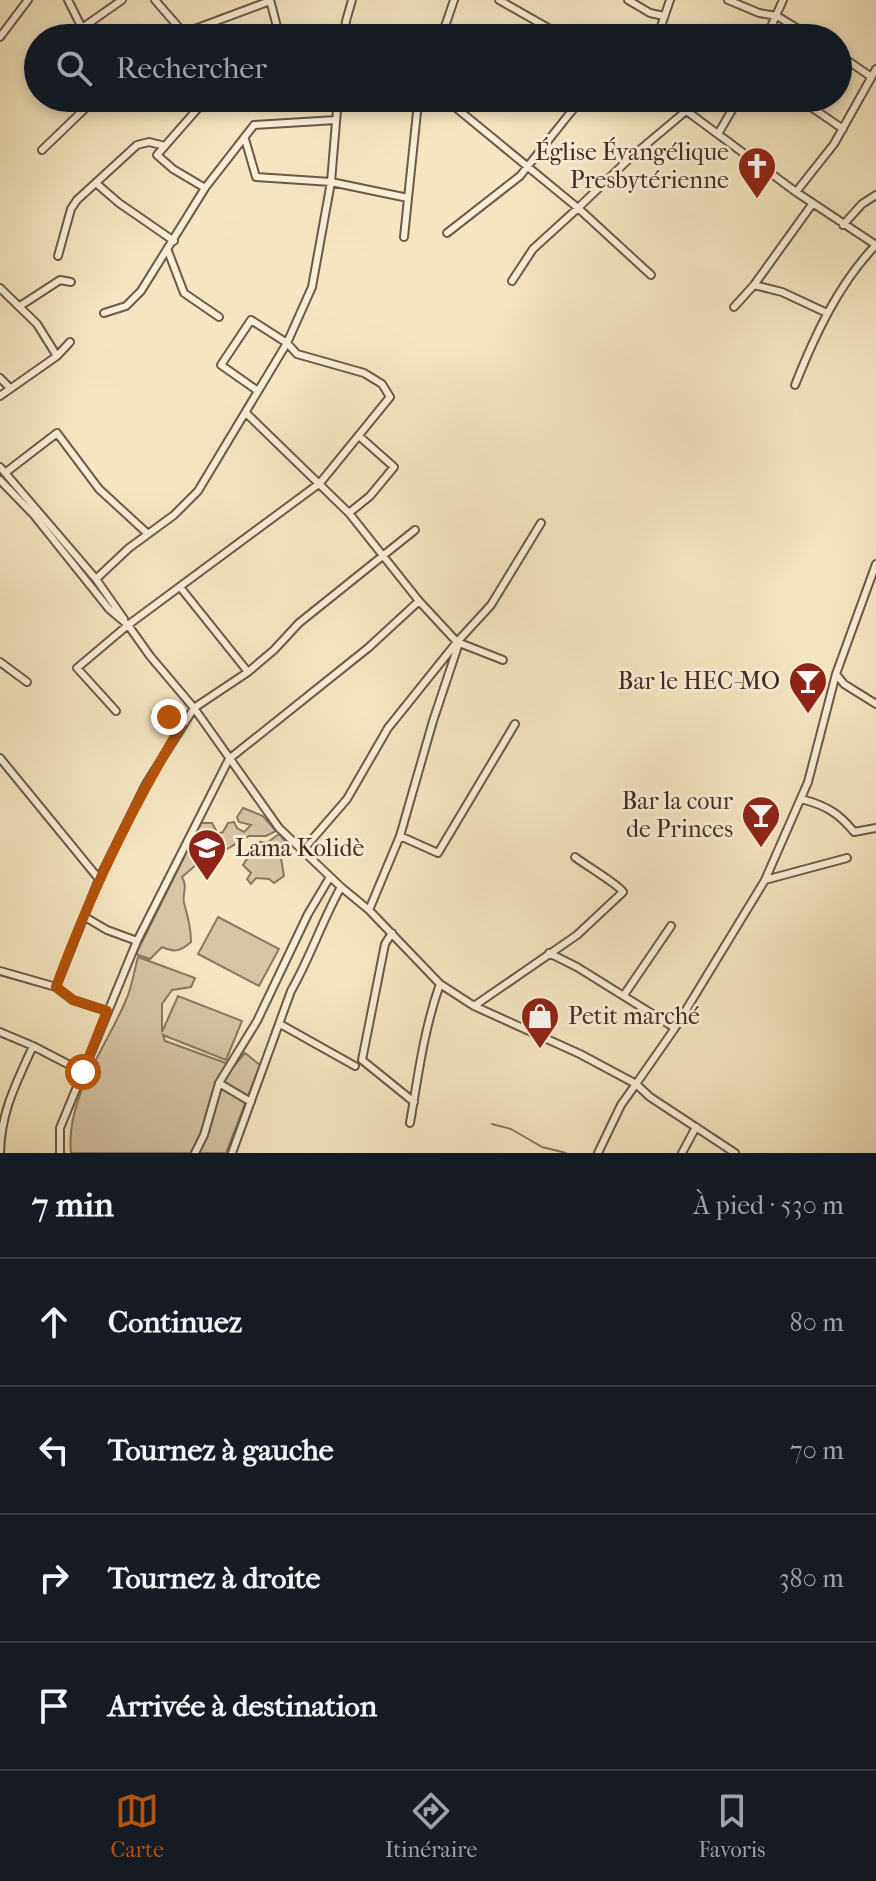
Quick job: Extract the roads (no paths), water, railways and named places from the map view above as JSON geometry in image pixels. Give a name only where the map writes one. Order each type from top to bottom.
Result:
[{"type":"street","points":[[0,37],[28,0]]},
{"type":"street","points":[[68,0],[80,24]]},
{"type":"street","points":[[88,24],[122,0]]},
{"type":"street","points":[[155,0],[176,24]]},
{"type":"street","points":[[212,24],[270,0],[276,24]]},
{"type":"street","points":[[346,24],[352,0]]},
{"type":"street","points":[[446,24],[454,0]]},
{"type":"street","points":[[492,0],[534,24]]},
{"type":"street","points":[[499,0],[510,3],[544,24]]},
{"type":"street","points":[[628,0],[650,13],[664,16]]},
{"type":"street","points":[[661,24],[670,0]]},
{"type":"street","points":[[728,0],[759,13],[777,16],[790,24]]},
{"type":"street","points":[[773,24],[783,0]]},
{"type":"street","points":[[852,64],[870,76]]},
{"type":"street","points":[[852,111],[876,69]]},
{"type":"street","points":[[42,150],[81,112]]},
{"type":"street","points":[[195,112],[157,155],[173,169],[205,188]]},
{"type":"street","points":[[96,579],[174,515],[198,491],[287,343],[312,287],[331,182],[337,112]]},
{"type":"street","points":[[404,237],[417,112]]},
{"type":"street","points":[[461,112],[578,208],[651,275]]},
{"type":"street","points":[[447,233],[505,189],[571,112]]},
{"type":"street","points":[[512,281],[533,249],[630,158],[685,112]]},
{"type":"street","points":[[687,112],[796,192],[876,245],[861,260],[827,313],[795,385]]},
{"type":"street","points":[[718,134],[731,112]]},
{"type":"street","points":[[818,112],[843,129]]},
{"type":"street","points":[[796,192],[843,129],[852,112]]},
{"type":"street","points":[[104,313],[126,306],[141,291],[205,188],[254,125],[336,120]]},
{"type":"street","points":[[245,139],[256,177],[331,182],[408,198]]},
{"type":"street","points":[[58,256],[71,209],[77,200],[137,145],[149,142],[165,146]]},
{"type":"street","points":[[97,184],[174,241]]},
{"type":"street","points":[[843,225],[862,204],[876,195]]},
{"type":"street","points":[[734,307],[754,285],[813,203]]},
{"type":"street","points":[[168,251],[184,293],[219,317]]},
{"type":"street","points":[[20,306],[60,280],[71,282]]},
{"type":"street","points":[[754,285],[782,292],[827,313]]},
{"type":"street","points":[[0,288],[37,324],[57,356]]},
{"type":"street","points":[[116,711],[77,668],[128,625],[320,483],[390,397],[382,384],[364,373],[297,354],[287,343],[251,320],[221,365],[258,391]]},
{"type":"street","points":[[0,396],[57,356],[70,342]]},
{"type":"street","points":[[0,378],[10,388]]},
{"type":"street","points":[[246,413],[349,513],[419,601],[458,642],[503,660]]},
{"type":"street","points":[[148,534],[99,489],[57,433],[3,470],[96,579],[194,708],[279,828],[369,910],[440,984],[474,1006],[580,1054],[636,1084],[650,1097],[735,1153]]},
{"type":"street","points":[[349,513],[370,496],[394,467],[359,436]]},
{"type":"street","points":[[0,480],[33,514],[109,609],[128,625]]},
{"type":"street","points":[[302,851],[347,799],[388,728],[491,605],[541,523]]},
{"type":"street","points":[[56,987],[99,879],[146,784],[194,708],[248,672],[299,623],[415,530]]},
{"type":"street","points":[[598,1153],[621,1105],[675,1028],[765,880],[801,799],[836,674],[876,564]]},
{"type":"street","points":[[180,587],[248,672]]},
{"type":"street","points":[[60,1153],[60,1128],[137,941],[229,759],[368,648],[419,601]]},
{"type":"street","points":[[369,910],[400,836],[458,642]]},
{"type":"street","points":[[0,662],[27,682]]},
{"type":"street","points":[[836,674],[844,684],[876,704]]},
{"type":"street","points":[[156,714],[169,717],[181,726]]},
{"type":"street","points":[[400,836],[438,853],[515,724]]},
{"type":"street","points":[[0,758],[99,879]]},
{"type":"street","points":[[801,799],[827,807],[854,832],[876,828]]},
{"type":"street","points":[[474,1006],[577,935],[623,892],[618,885],[598,875],[575,857]]},
{"type":"street","points":[[765,880],[847,858]]},
{"type":"street","points":[[195,1153],[204,1135],[219,1083],[257,1021],[308,914],[330,877]]},
{"type":"street","points":[[232,1153],[291,991],[341,887]]},
{"type":"street","points":[[85,917],[107,930],[137,941]]},
{"type":"street","points":[[624,995],[671,926]]},
{"type":"street","points":[[392,933],[385,944],[362,1060],[414,1102]]},
{"type":"street","points":[[549,953],[675,1028]]},
{"type":"street","points":[[0,971],[56,987],[73,1000],[107,1011]]},
{"type":"street","points":[[410,1123],[432,1006],[440,984]]},
{"type":"street","points":[[280,1024],[355,1066]]},
{"type":"street","points":[[0,1032],[83,1072]]},
{"type":"street","points":[[0,1153],[1,1127],[6,1108],[33,1046]]},
{"type":"street","points":[[219,1083],[251,1102]]},
{"type":"street","points":[[682,1153],[696,1127]]},
{"type":"waterway","points":[[492,1124],[511,1129],[542,1147],[566,1153]]},
{"type":"place","name":"Église Évangélique Presbytérienne","points":[[757,200]]},
{"type":"place","name":"Bar le HEC-MO","points":[[808,715]]},
{"type":"place","name":"Bar la cour de Princes","points":[[761,849]]},
{"type":"place","name":"Lama Kolidè","points":[[207,882]]},
{"type":"place","name":"Petit marché","points":[[540,1050]]}]
